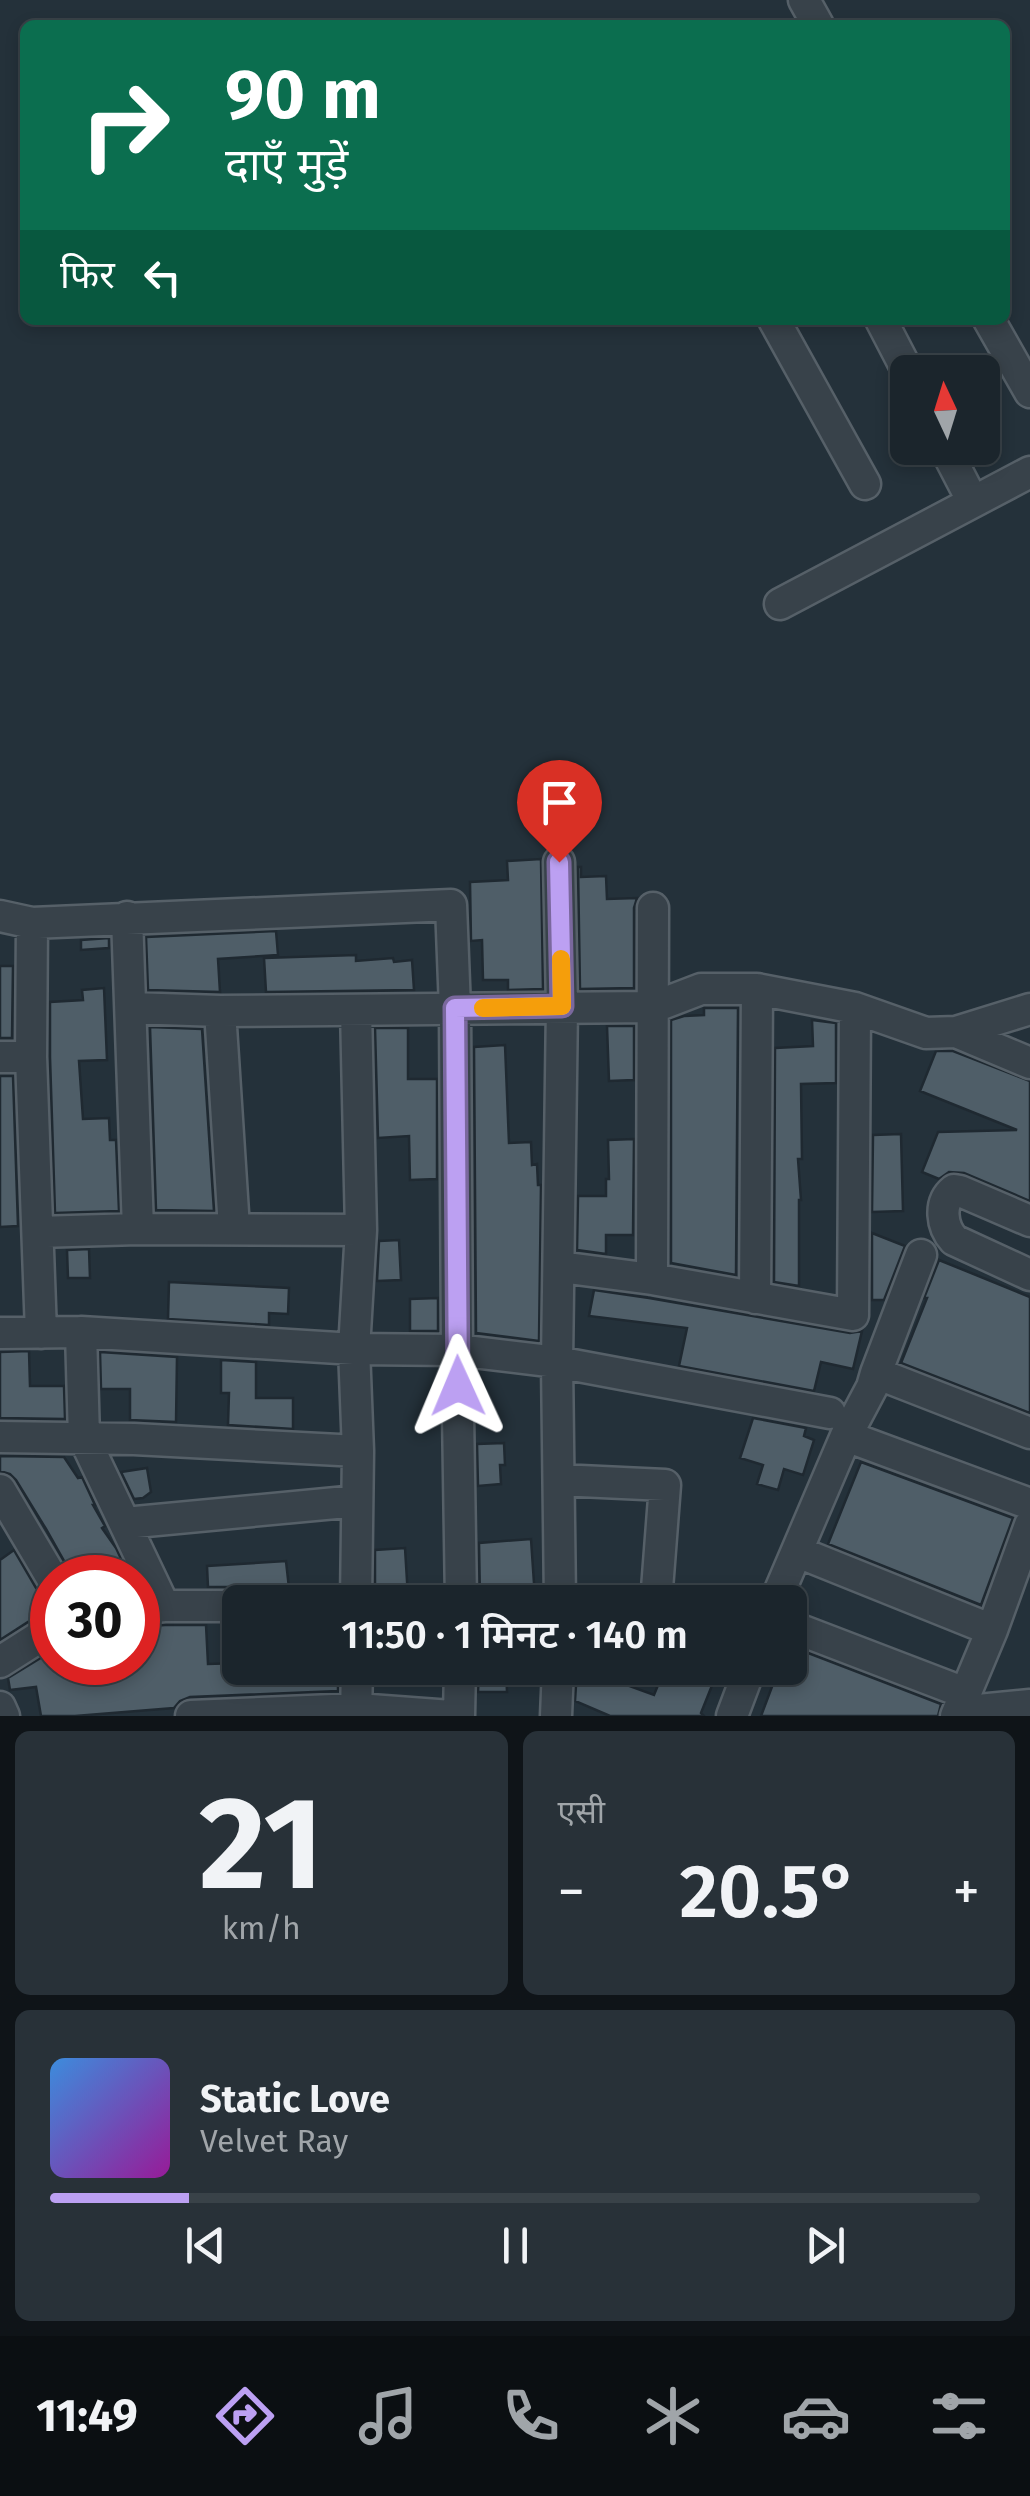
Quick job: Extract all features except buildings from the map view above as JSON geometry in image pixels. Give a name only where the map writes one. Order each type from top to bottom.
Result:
[{"type":"street","points":[[777,325],[865,484]]},
{"type":"street","points":[[884,325],[899,355]]},
{"type":"street","points":[[992,325],[1030,392]]},
{"type":"street","points":[[954,465],[973,502]]},
{"type":"street","points":[[780,604],[1030,472]]},
{"type":"street","points":[[559,862],[560,1585]]},
{"type":"street","points":[[0,916],[32,923],[451,905],[461,1585]]},
{"type":"street","points":[[652,1279],[653,908]]},
{"type":"street","points":[[127,918],[138,1229]]},
{"type":"street","points":[[32,923],[31,1057],[41,1333]]},
{"type":"street","points":[[131,1008],[220,1011],[654,1006],[702,989],[757,989],[855,1008],[926,1033],[956,1032],[1030,1009]]},
{"type":"street","points":[[754,1298],[757,989]]},
{"type":"street","points":[[560,1267],[652,1279],[853,1315],[855,1008]]},
{"type":"street","points":[[356,1010],[361,1230],[354,1349],[358,1451],[356,1585]]},
{"type":"street","points":[[220,1011],[234,1228]]},
{"type":"street","points":[[956,1032],[1030,1063]]},
{"type":"street","points":[[0,1056],[31,1057]]},
{"type":"street","points":[[1030,1221],[954,1190],[944,1205],[947,1233],[954,1240],[1030,1275]]},
{"type":"street","points":[[38,1232],[361,1230]]},
{"type":"street","points":[[783,1585],[798,1552],[838,1424],[872,1387],[921,1256]]},
{"type":"street","points":[[81,1332],[84,1438],[125,1523],[135,1555]]},
{"type":"street","points":[[0,1333],[81,1332],[354,1349],[457,1350],[558,1362],[838,1424],[1030,1522],[960,1707]]},
{"type":"street","points":[[876,1373],[1030,1433]]},
{"type":"street","points":[[0,1437],[358,1451]]},
{"type":"street","points":[[559,1480],[665,1485],[657,1585]]},
{"type":"street","points":[[0,1490],[38,1555]]},
{"type":"street","points":[[125,1523],[357,1501]]},
{"type":"street","points":[[798,1552],[992,1630]]},
{"type":"street","points":[[160,1607],[222,1606]]},
{"type":"street","points":[[807,1634],[960,1707],[1030,1705]]},
{"type":"street","points":[[0,1662],[30,1643]]},
{"type":"street","points":[[356,1685],[357,1713]]},
{"type":"street","points":[[191,1716],[455,1716],[458,1685]]},
{"type":"street","points":[[556,1716],[557,1685]]},
{"type":"street","points":[[732,1716],[744,1685]]},
{"type":"street","points":[[0,1707],[4,1716]]},
{"type":"slow traffic","points":[[483,1008],[562,1006],[561,959]]},
{"type":"route","points":[[458,1386],[455,1008],[562,1006],[559,862]]}]
